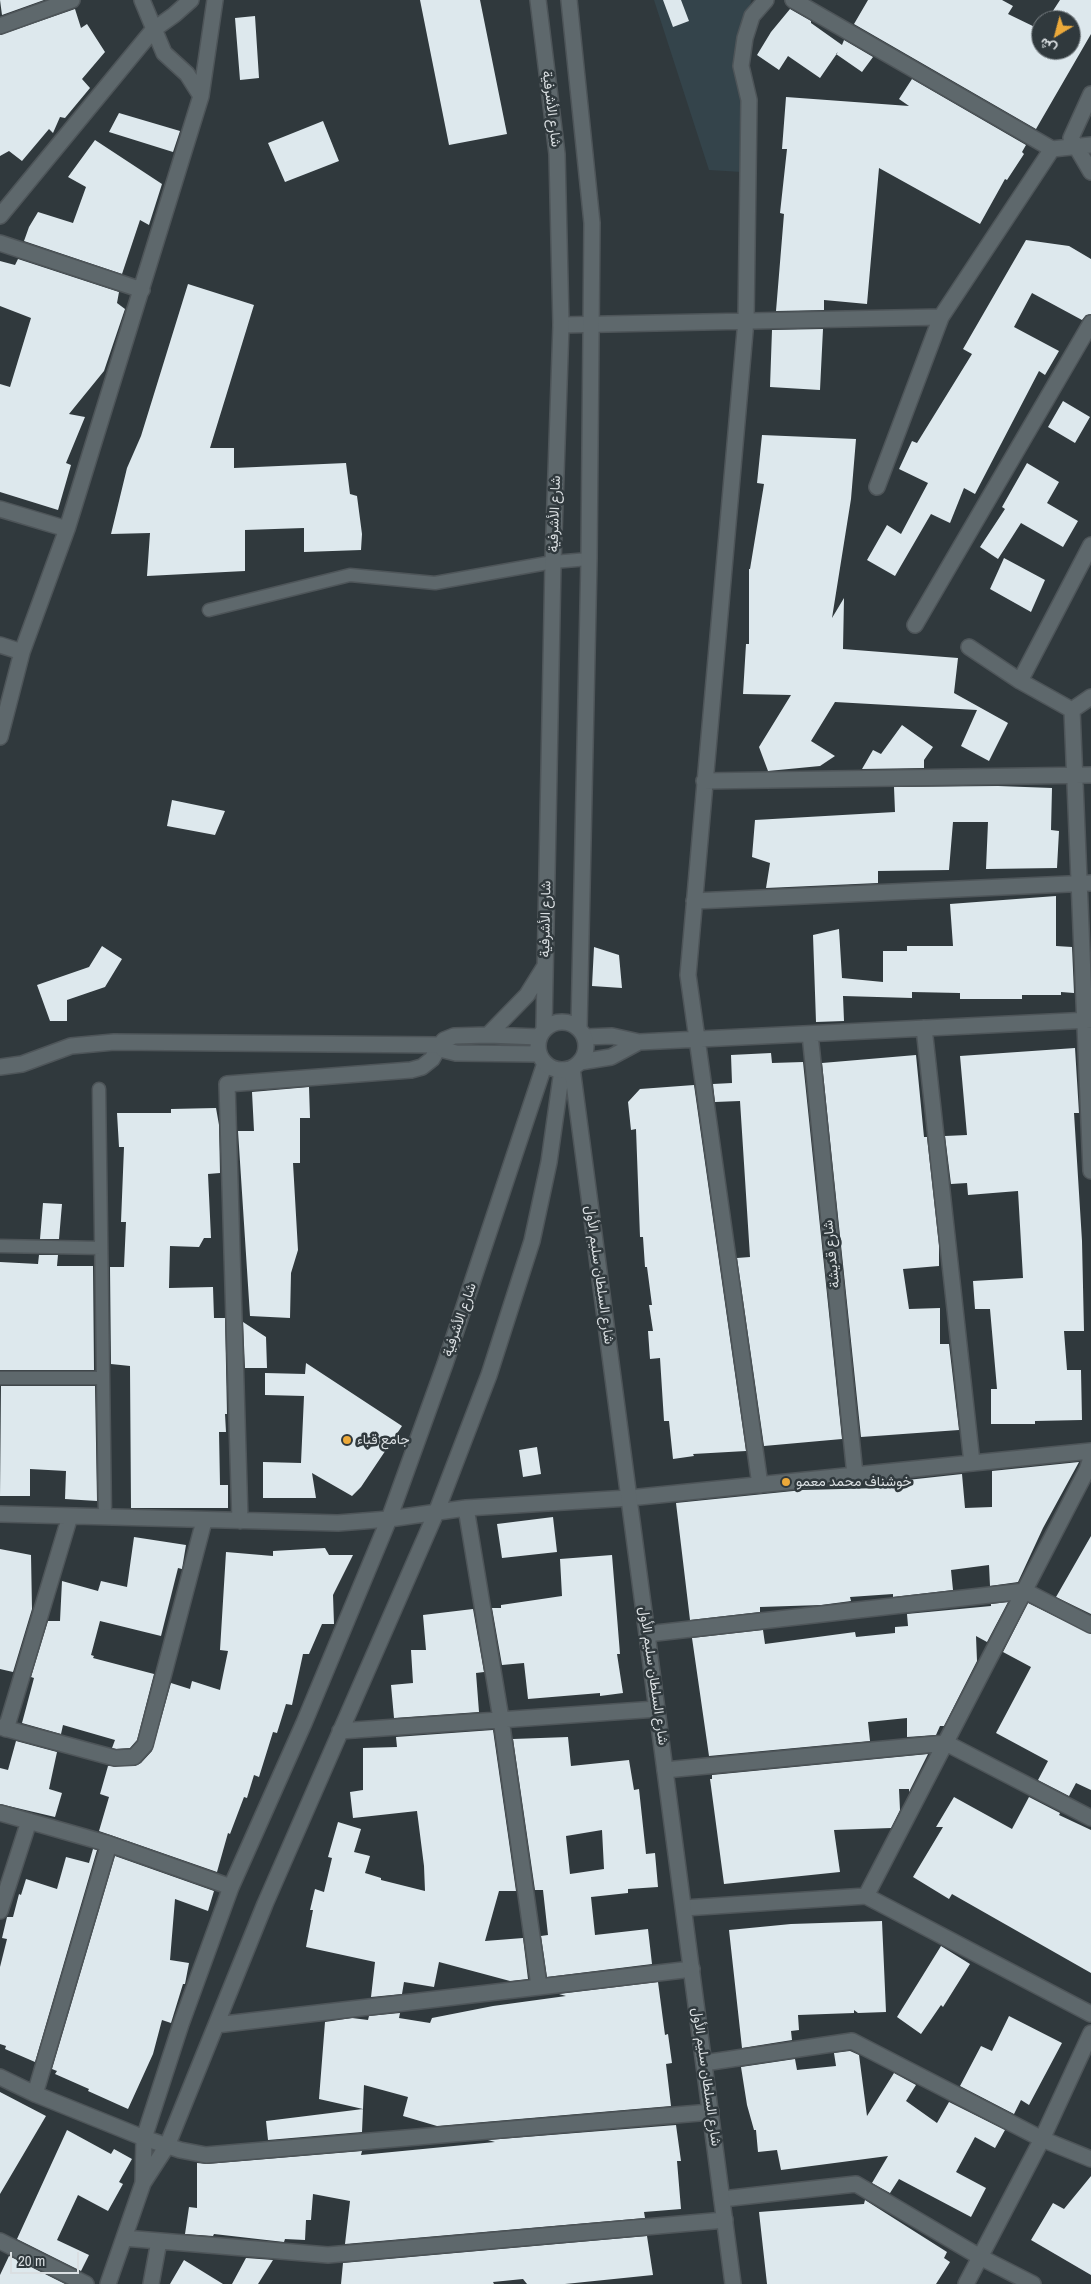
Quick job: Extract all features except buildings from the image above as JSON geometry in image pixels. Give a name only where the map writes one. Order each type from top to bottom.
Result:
[{"type":"street","points":[[0,26],[72,0]]},
{"type":"street","points":[[142,0],[164,53],[186,74],[201,96]]},
{"type":"street","points":[[0,216],[153,30],[174,15],[190,0]]},
{"type":"street","points":[[0,737],[22,652],[67,529],[201,96],[215,0]]},
{"type":"street","name":"شارع الأشرفية","points":[[538,0],[557,154],[562,325],[553,562],[546,965],[542,1033]]},
{"type":"street","name":"شارع الأشرفية","points":[[569,0],[592,223],[582,1033]]},
{"type":"street","points":[[760,1484],[688,975],[746,320],[749,100],[741,66],[745,38],[752,16],[766,0]]},
{"type":"street","points":[[793,0],[1052,149],[1084,147]]},
{"type":"street","points":[[1091,94],[1071,138],[1084,147],[1091,172]]},
{"type":"street","points":[[877,487],[941,317],[1052,149]]},
{"type":"street","points":[[0,243],[142,290]]},
{"type":"street","points":[[562,325],[941,317]]},
{"type":"street","points":[[915,625],[1091,323]]},
{"type":"street","points":[[0,509],[67,529]]},
{"type":"street","points":[[1020,681],[1091,545]]},
{"type":"street","points":[[0,645],[22,652]]},
{"type":"street","points":[[969,647],[1020,681],[1072,710]]},
{"type":"street","points":[[1072,710],[1091,697]]},
{"type":"street","points":[[1072,710],[1074,776],[1085,883],[1091,1171]]},
{"type":"street","points":[[704,781],[1091,775]]},
{"type":"street","points":[[694,901],[1085,883]]},
{"type":"street","points":[[488,1035],[527,995],[546,965]]},
{"type":"street","points":[[582,1033],[612,1036],[639,1042],[1088,1020]]},
{"type":"street","points":[[108,2284],[143,2183],[167,2146],[265,1904],[436,1513],[489,1376],[532,1241],[571,1067],[586,1046],[582,1033],[571,1023],[562,1021],[552,1023],[542,1033],[449,1037],[440,1045],[432,1059],[422,1067],[411,1070],[227,1084],[240,1521]]},
{"type":"street","points":[[924,1028],[972,1463]]},
{"type":"street","points":[[542,1033],[542,1058]]},
{"type":"street","name":"شارع قديشة","points":[[810,1034],[855,1475]]},
{"type":"street","points":[[440,1045],[444,1050],[456,1053],[542,1058],[553,1068],[571,1067],[611,1057],[639,1042]]},
{"type":"street","points":[[0,1067],[22,1064],[71,1046],[93,1043],[440,1045]]},
{"type":"street","name":"شارع الأشرفية","points":[[143,2183],[144,2138],[181,2024],[231,1887],[304,1722],[389,1519],[445,1364],[542,1058]]},
{"type":"street","name":"شارع السلطان سليم الأول","points":[[571,1067],[733,2284]]},
{"type":"street","points":[[0,1514],[204,1521],[338,1523],[389,1519],[466,1508],[628,1498],[1091,1451]]},
{"type":"street","points":[[866,1896],[1025,1591],[1087,1470],[1091,1458]]},
{"type":"street","points":[[466,1508],[501,1719],[539,1986]]},
{"type":"street","points":[[70,1516],[3,1728],[115,1758],[134,1756],[145,1745],[204,1521]]},
{"type":"street","points":[[647,1634],[1025,1591],[1091,1625]]},
{"type":"street","points":[[340,1731],[657,1709]]},
{"type":"street","points":[[665,1770],[946,1743],[1091,1818]]},
{"type":"street","points":[[0,1813],[109,1844],[231,1887]]},
{"type":"street","points":[[0,1911],[29,1821]]},
{"type":"street","points":[[35,2094],[109,1844]]},
{"type":"street","points":[[684,1908],[866,1896],[1091,2014]]},
{"type":"street","points":[[216,2025],[692,1969]]},
{"type":"street","points":[[966,2284],[1042,2139],[1091,2033]]},
{"type":"street","points":[[704,2063],[852,2041],[1042,2139],[1091,2159]]},
{"type":"street","points":[[0,2077],[35,2094],[144,2138],[167,2146],[206,2155],[711,2112]]},
{"type":"street","points":[[722,2200],[856,2184],[980,2257],[1033,2284]]},
{"type":"street","points":[[124,2238],[328,2255],[725,2220]]},
{"type":"street","points":[[0,2241],[86,2284]]},
{"type":"street","points":[[151,2284],[159,2241]]},
{"type":"lane","points":[[209,610],[350,575],[435,583],[553,562],[588,558]]},
{"type":"lane","points":[[99,1090],[105,1517]]},
{"type":"lane","points":[[0,1246],[101,1248]]},
{"type":"lane","points":[[0,1378],[102,1378]]},
{"type":"shaded area","points":[[654,0],[751,0],[745,53],[742,172],[709,170]]},
{"type":"place","name":"جامع قباء","points":[[347,1440]]},
{"type":"place","name":"خوشناف محمد معمو","points":[[786,1482]]}]
